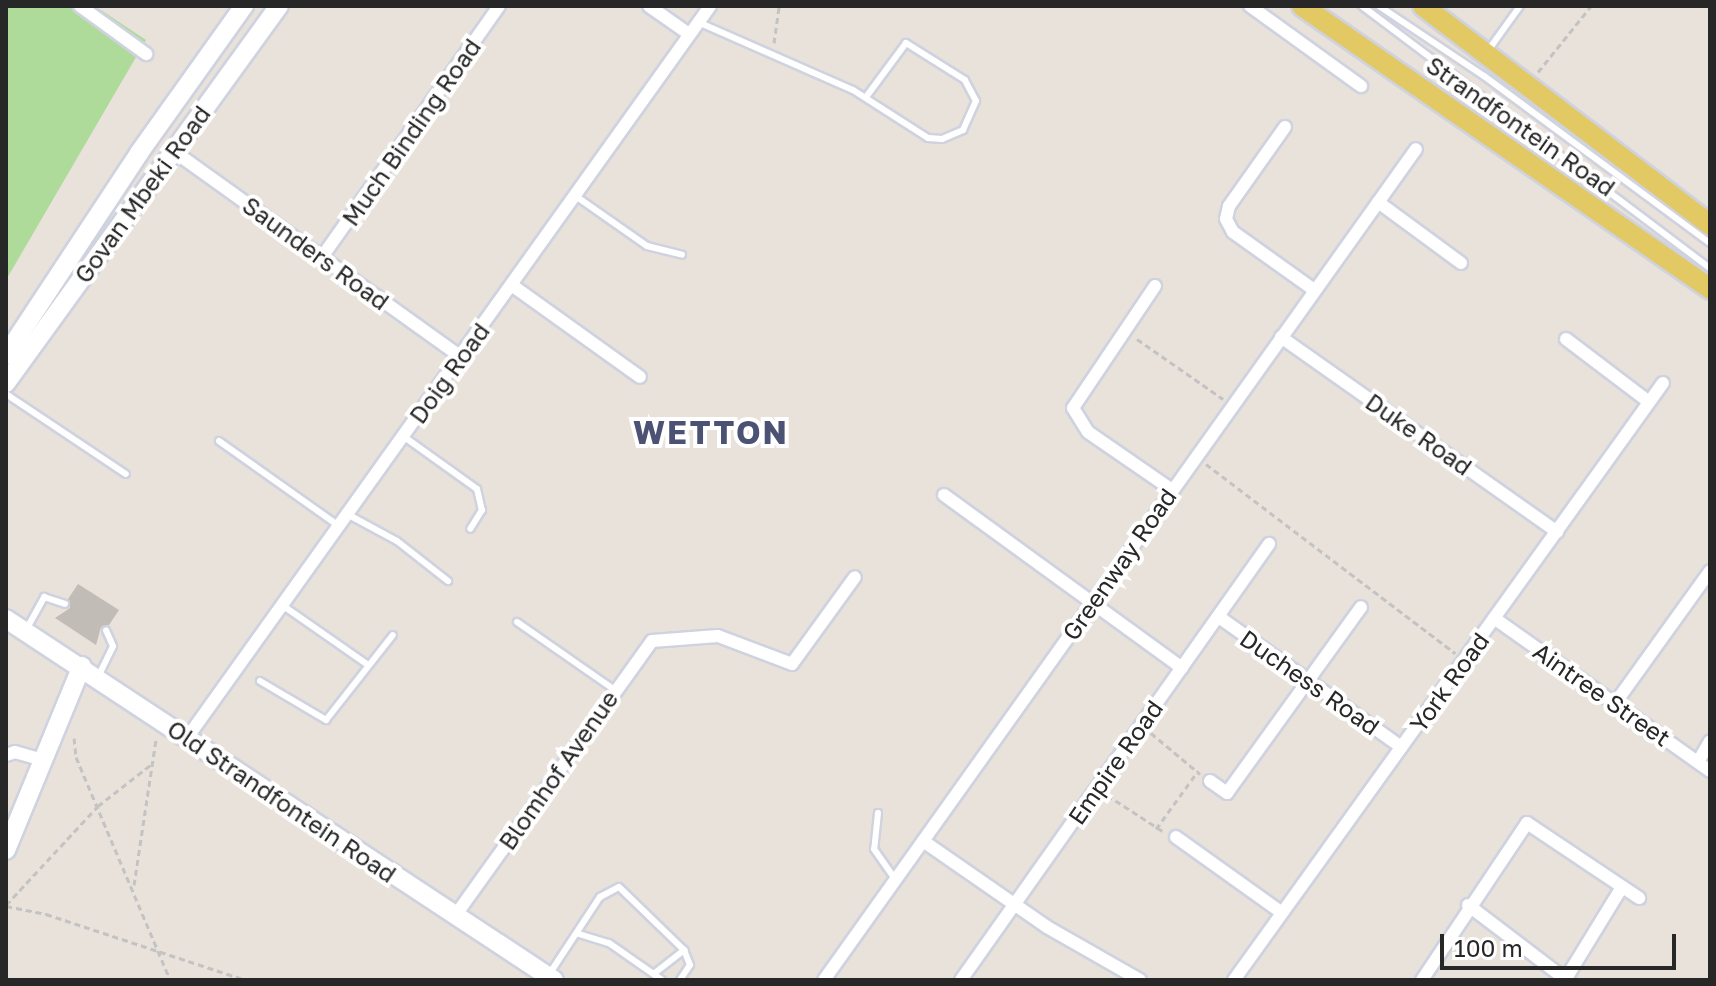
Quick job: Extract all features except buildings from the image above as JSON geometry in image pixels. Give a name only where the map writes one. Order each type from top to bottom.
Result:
[{"type":"main road","name":"Govan Mbeki Road","points":[[6,355],[139,153],[244,6]]},
{"type":"main road","name":"Govan Mbeki Road","points":[[6,383],[279,6]]},
{"type":"main road","name":"Strandfontein Road","points":[[1302,6],[1710,289]]},
{"type":"main road","name":"Strandfontein Road","points":[[1423,6],[1710,225]]},
{"type":"main road","name":"Old Strandfontein Road","points":[[12,626],[82,666],[551,978]]},
{"type":"main road","points":[[6,850],[82,666]]},
{"type":"street","points":[[80,6],[146,54]]},
{"type":"street","name":"Much Binding Road","points":[[322,257],[499,6]]},
{"type":"street","points":[[649,6],[689,34]]},
{"type":"street","name":"Doig Road","points":[[187,738],[577,197],[710,6]]},
{"type":"street","points":[[1250,6],[1361,86]]},
{"type":"street","points":[[1285,127],[1229,206],[1226,219],[1233,232],[1314,290]]},
{"type":"street","name":"Greenway Road","points":[[824,980],[1416,149]]},
{"type":"street","name":"Saunders Road","points":[[172,150],[460,356]]},
{"type":"street","points":[[1378,202],[1461,263]]},
{"type":"street","points":[[513,286],[640,377]]},
{"type":"street","points":[[1155,286],[1076,396],[1074,416],[1088,432],[1172,490]]},
{"type":"street","name":"Duke Road","points":[[1281,337],[1557,532]]},
{"type":"street","points":[[1566,339],[1649,402]]},
{"type":"street","name":"York Road","points":[[1234,980],[1663,383]]},
{"type":"street","points":[[944,495],[1182,668]]},
{"type":"street","name":"Empire Road","points":[[961,980],[1269,544]]},
{"type":"street","points":[[1616,702],[1710,571]]},
{"type":"street","name":"Blomhof Avenue","points":[[455,916],[652,641],[669,637],[729,638],[773,661],[792,664],[855,577]]},
{"type":"street","points":[[1210,781],[1227,793],[1361,607]]},
{"type":"street","name":"Duchess Road","points":[[1219,617],[1401,747]]},
{"type":"street","name":"Aintree Street","points":[[1494,618],[1710,771]]},
{"type":"street","points":[[1698,762],[1710,741]]},
{"type":"street","points":[[6,755],[15,752],[43,760]]},
{"type":"street","points":[[1422,980],[1468,905],[1527,823],[1639,898]]},
{"type":"street","points":[[1176,837],[1282,913]]},
{"type":"street","points":[[923,841],[1015,904],[1140,980]]},
{"type":"street","points":[[1468,905],[1565,980],[1622,887]]},
{"type":"lane","points":[[1362,6],[1710,268]]},
{"type":"lane","points":[[1379,6],[1484,76],[1710,243]]},
{"type":"lane","points":[[1487,52],[1517,7]]},
{"type":"lane","points":[[698,22],[866,97],[935,139],[963,130],[976,101],[965,80],[906,43],[866,97]]},
{"type":"lane","points":[[577,197],[647,246],[682,255]]},
{"type":"lane","points":[[6,394],[126,474]]},
{"type":"lane","points":[[403,436],[477,489],[482,510],[470,529]]},
{"type":"lane","points":[[219,441],[339,526]]},
{"type":"lane","points":[[347,514],[397,541],[448,581]]},
{"type":"lane","points":[[12,626],[44,597],[65,604]]},
{"type":"lane","points":[[282,605],[368,665]]},
{"type":"lane","points":[[517,622],[615,690]]},
{"type":"lane","points":[[98,677],[113,646],[106,630]]},
{"type":"lane","points":[[260,681],[326,720],[393,635]]},
{"type":"lane","points":[[878,813],[874,849],[895,879]]},
{"type":"lane","points":[[551,978],[600,897],[619,887],[684,950],[690,965],[680,980]]},
{"type":"lane","points":[[579,934],[609,943],[656,972],[662,980]]},
{"type":"lane","points":[[656,972],[684,950]]},
{"type":"path","points":[[775,59],[773,22],[779,6]]},
{"type":"path","points":[[1536,75],[1591,6]]},
{"type":"path","points":[[1124,330],[1232,406]]},
{"type":"path","points":[[1195,458],[1465,660]]},
{"type":"path","points":[[1142,725],[1210,781]]},
{"type":"path","points":[[134,885],[157,734]]},
{"type":"path","points":[[74,738],[76,757],[134,885],[170,980]]},
{"type":"path","points":[[153,763],[98,806],[6,906],[158,949],[246,980]]},
{"type":"path","points":[[1097,789],[1156,829],[1198,771]]},
{"type":"green space","points":[[6,6],[95,6],[146,40],[6,280]]},
{"type":"district","name":"WETTON","points":[[711,432]]}]
